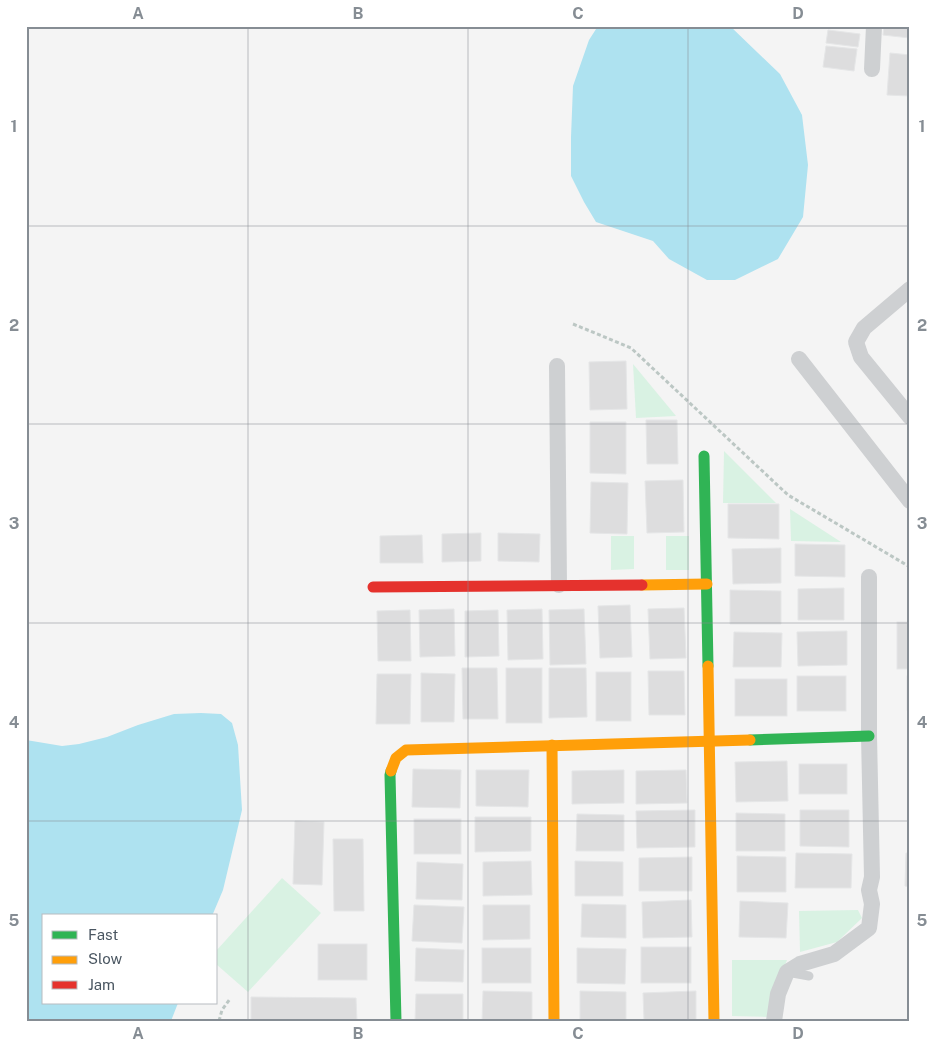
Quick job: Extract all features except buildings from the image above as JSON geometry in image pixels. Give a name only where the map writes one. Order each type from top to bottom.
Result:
[{"type":"street","points":[[872,69],[874,26]]},
{"type":"street","points":[[910,289],[864,328],[856,342],[861,357],[910,417]]},
{"type":"street","points":[[799,359],[910,501]]},
{"type":"street","points":[[557,366],[559,585]]},
{"type":"street","points":[[704,456],[714,1021]]},
{"type":"street","points":[[774,1021],[778,994],[787,972],[800,964],[834,954],[869,928],[872,904],[869,890],[872,877],[869,736],[869,576]]},
{"type":"street","points":[[373,587],[707,584]]},
{"type":"street","points":[[396,1021],[390,775],[397,756],[406,750],[869,736]]},
{"type":"street","points":[[552,745],[554,1021]]},
{"type":"lane","points":[[787,972],[809,976]]},
{"type":"path","points":[[573,324],[631,348],[788,495],[910,567]]},
{"type":"path","points":[[219,1021],[222,1010],[230,999]]},
{"type":"green space","points":[[633,364],[676,416],[636,418]]},
{"type":"green space","points":[[724,451],[776,503],[723,503]]},
{"type":"green space","points":[[790,509],[841,542],[791,541]]},
{"type":"green space","points":[[611,536],[634,536],[634,569],[611,570]]},
{"type":"green space","points":[[666,536],[689,536],[689,570],[666,570]]},
{"type":"green space","points":[[282,878],[321,913],[248,992],[218,966],[218,949]]},
{"type":"green space","points":[[858,910],[862,918],[837,942],[800,952],[799,911]]},
{"type":"green space","points":[[732,960],[787,960],[776,988],[770,1017],[732,1016]]},
{"type":"water","points":[[598,26],[730,26],[780,74],[802,115],[808,165],[803,217],[778,259],[735,280],[707,280],[669,259],[653,241],[596,222],[571,176],[571,137],[573,86],[589,40]]},
{"type":"water","points":[[174,714],[221,714],[232,723],[238,745],[242,810],[223,890],[213,914],[42,914],[42,1004],[178,1004],[171,1021],[26,1021],[26,740],[62,746],[79,744],[107,737]]},
{"type":"traffic: fast","points":[[704,456],[708,666]]},
{"type":"traffic: fast","points":[[750,740],[869,736]]},
{"type":"traffic: fast","points":[[391,771],[396,1021]]},
{"type":"traffic: slow","points":[[642,585],[707,584]]},
{"type":"traffic: slow","points":[[708,666],[714,1021]]},
{"type":"traffic: slow","points":[[391,771],[396,758],[406,750],[750,740]]},
{"type":"traffic: slow","points":[[552,745],[554,1021]]},
{"type":"traffic: jam","points":[[373,587],[642,585]]}]
